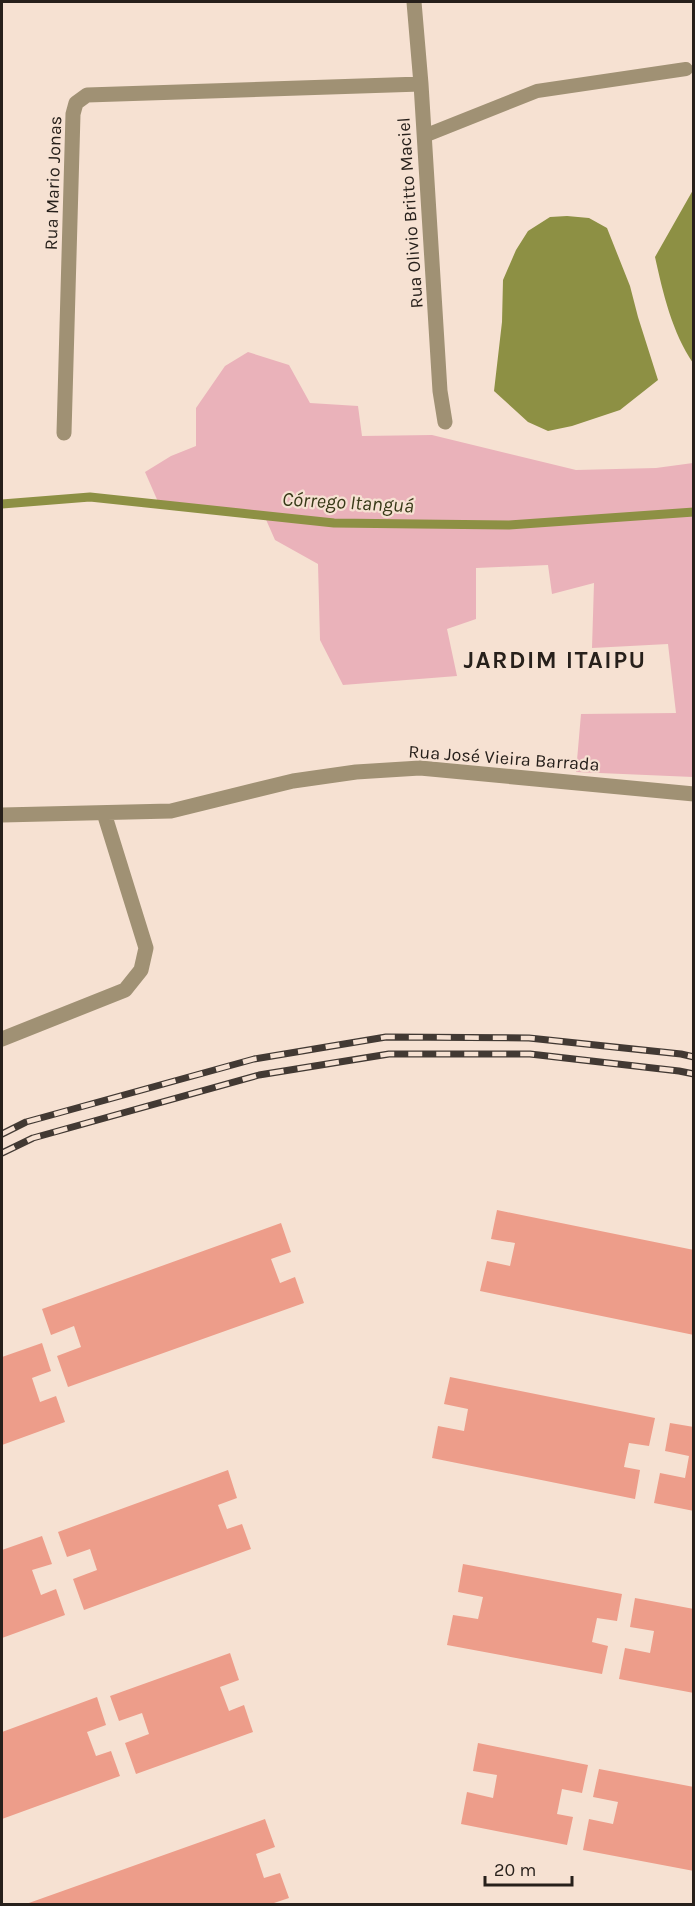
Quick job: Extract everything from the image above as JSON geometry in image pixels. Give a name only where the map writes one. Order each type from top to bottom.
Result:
[{"type":"street","name":"Rua Olivio Britto Maciel","points":[[414,2],[440,391],[445,422]]},
{"type":"street","name":"Rua Mario Jonas","points":[[64,433],[73,114],[76,103],[87,95],[421,84]]},
{"type":"street","name":"Rua José Vieira Barrada","points":[[2,815],[171,811],[293,781],[356,772],[420,768],[693,794]]},
{"type":"street","points":[[2,1039],[125,990],[141,970],[146,948],[104,813]]},
{"type":"lane","points":[[424,136],[537,91],[686,69]]},
{"type":"shaded area","points":[[693,190],[693,363],[674,325],[655,257]]},
{"type":"shaded area","points":[[550,217],[589,218],[607,228],[630,286],[658,380],[620,410],[572,426],[548,431],[528,422],[494,391],[502,322],[503,280],[516,250],[528,231]]},
{"type":"shaded area","points":[[248,352],[289,365],[310,403],[358,406],[362,436],[432,435],[576,470],[656,468],[693,463],[693,777],[576,772],[581,714],[676,713],[668,644],[592,648],[594,583],[552,594],[548,565],[476,568],[476,619],[447,629],[457,676],[343,685],[320,640],[318,564],[275,540],[264,515],[159,504],[145,472],[171,456],[196,446],[196,408],[225,366]]},
{"type":"building","points":[[497,1210],[694,1250],[694,1335],[480,1291],[487,1261],[510,1266],[515,1243],[491,1239]]},
{"type":"building","points":[[281,1223],[291,1252],[271,1259],[280,1283],[295,1277],[304,1303],[68,1387],[57,1356],[81,1347],[74,1326],[51,1335],[42,1309]]},
{"type":"building","points":[[42,1343],[51,1371],[32,1378],[40,1402],[56,1396],[65,1422],[2,1445],[2,1357]]},
{"type":"building","points":[[450,1377],[655,1418],[649,1446],[629,1443],[624,1467],[640,1470],[635,1499],[432,1458],[438,1426],[464,1431],[468,1409],[444,1404]]},
{"type":"building","points":[[670,1423],[694,1427],[694,1511],[654,1503],[660,1473],[685,1478],[689,1456],[665,1451]]},
{"type":"building","points":[[228,1470],[237,1498],[218,1505],[227,1529],[242,1524],[251,1549],[84,1610],[73,1579],[97,1570],[90,1549],[67,1557],[58,1532]]},
{"type":"building","points":[[42,1536],[52,1564],[32,1570],[41,1595],[56,1589],[65,1615],[2,1638],[2,1550]]},
{"type":"building","points":[[463,1564],[622,1594],[617,1621],[597,1618],[592,1642],[608,1646],[602,1674],[447,1645],[453,1615],[478,1619],[483,1597],[458,1592]]},
{"type":"building","points":[[635,1598],[694,1609],[694,1693],[619,1679],[625,1648],[650,1653],[654,1631],[630,1627]]},
{"type":"building","points":[[230,1653],[239,1680],[220,1687],[229,1711],[244,1705],[253,1732],[136,1774],[125,1743],[149,1734],[142,1713],[119,1721],[110,1696]]},
{"type":"building","points":[[97,1697],[106,1725],[87,1732],[96,1756],[111,1751],[120,1776],[2,1819],[2,1732]]},
{"type":"building","points":[[478,1743],[588,1765],[582,1793],[562,1789],[557,1814],[573,1817],[567,1845],[461,1824],[467,1792],[493,1798],[497,1775],[473,1771]]},
{"type":"building","points":[[599,1769],[694,1787],[694,1871],[583,1850],[589,1819],[613,1824],[618,1802],[593,1797]]},
{"type":"building","points":[[265,1819],[275,1847],[256,1854],[264,1878],[280,1873],[289,1898],[271,1904],[26,1904]]},
{"type":"waterway","name":"Córrego Itanguá","points":[[2,504],[90,497],[334,523],[418,524],[509,525],[694,512]]},
{"type":"railway","points":[[2,1134],[26,1122],[254,1059],[386,1037],[529,1038],[694,1057]]},
{"type":"railway","points":[[2,1153],[33,1138],[259,1075],[389,1054],[530,1054],[694,1074]]},
{"type":"district","name":"JARDIM ITAIPU","points":[[555,660]]}]
